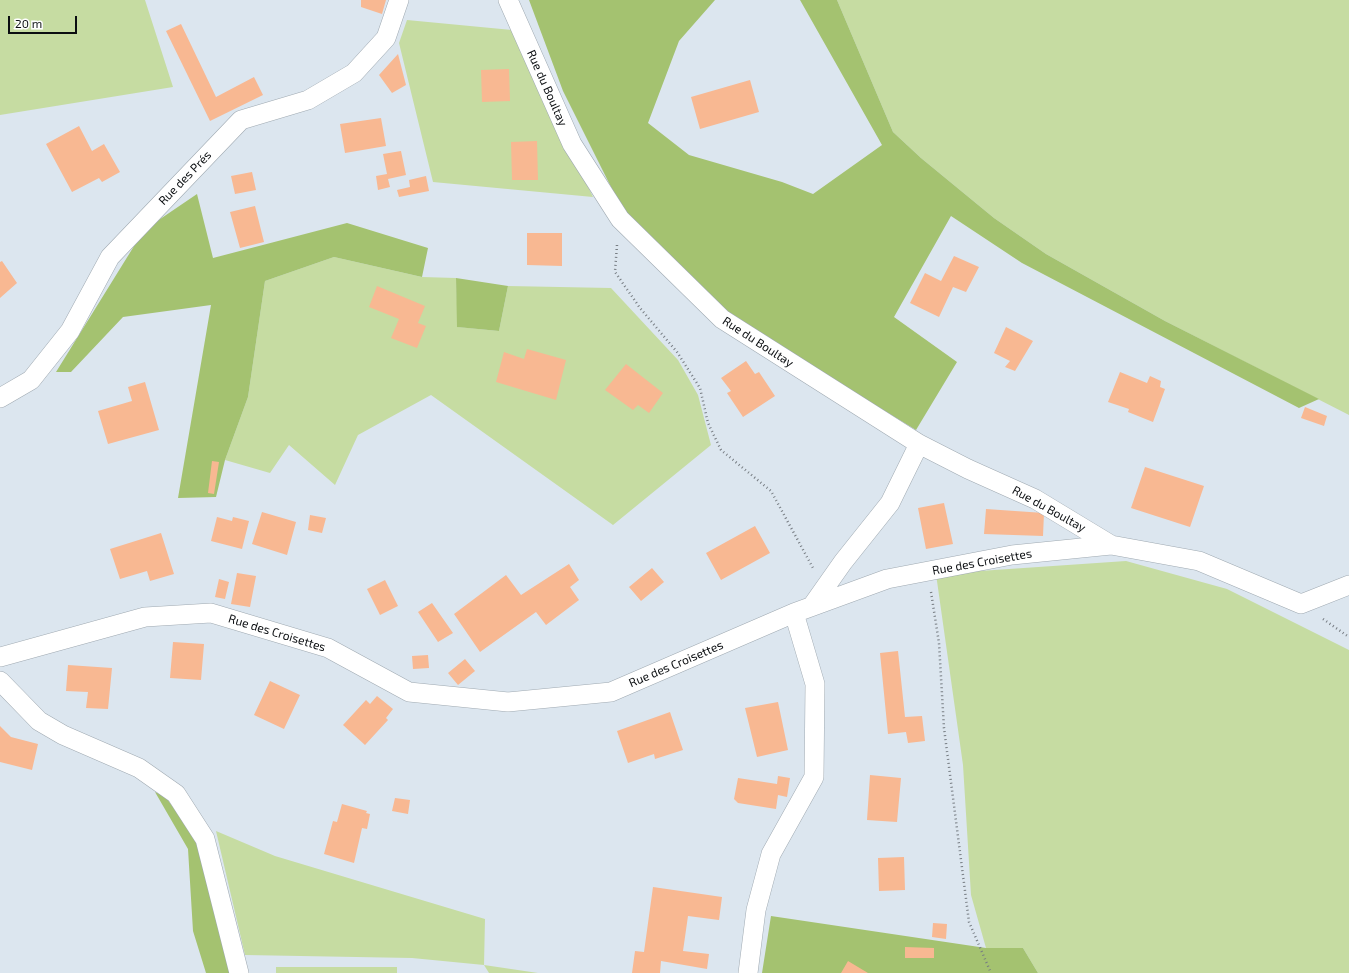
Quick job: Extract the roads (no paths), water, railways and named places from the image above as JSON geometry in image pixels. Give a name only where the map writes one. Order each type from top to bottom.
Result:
[{"type":"street","name":"Rue des Prés","points":[[0,398],[31,380],[70,331],[110,257],[240,120],[308,100],[354,73],[386,38],[399,0]]},
{"type":"street","name":"Rue du Boultay","points":[[508,0],[572,144],[620,219],[722,319],[919,444],[968,469],[1035,499],[1111,545]]},
{"type":"street","points":[[812,606],[843,562],[890,503],[919,444]]},
{"type":"street","name":"Rue des Croisettes","points":[[0,657],[145,617],[211,613],[328,648],[409,692],[508,702],[611,692],[794,613],[887,579],[1012,555],[1111,545],[1199,561],[1301,604],[1349,586]]},
{"type":"street","points":[[748,973],[756,910],[771,854],[814,777],[815,684],[794,613]]},
{"type":"street","points":[[0,681],[39,721],[63,735],[139,768],[176,794],[205,838],[239,973]]}]
